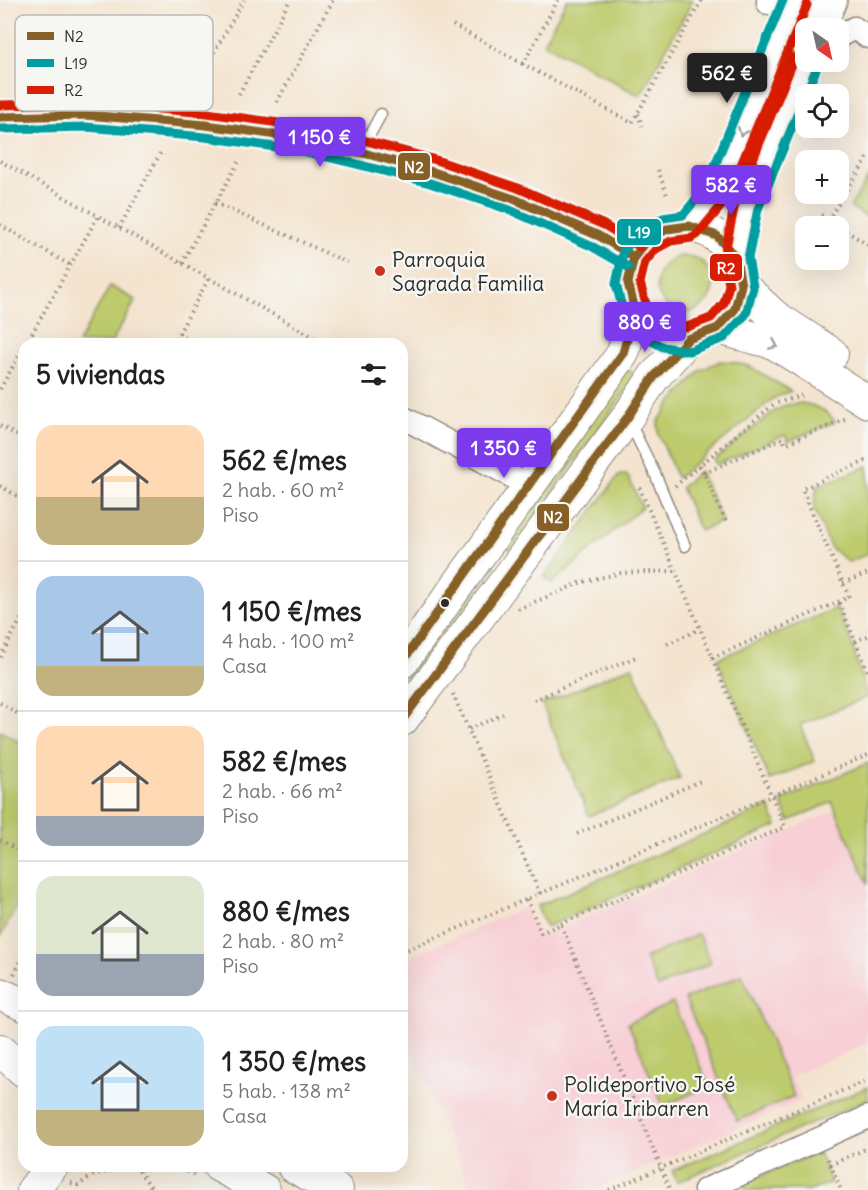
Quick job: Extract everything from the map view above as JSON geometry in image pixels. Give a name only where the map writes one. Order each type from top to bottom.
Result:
[{"type":"street","points":[[823,18],[831,0]]},
{"type":"street","points":[[689,226],[716,193],[777,1]]},
{"type":"street","points":[[849,31],[854,28],[868,37]]},
{"type":"street","points":[[408,712],[627,418],[654,377],[688,339],[718,328],[735,309],[746,206],[802,72]]},
{"type":"street","points":[[0,117],[86,115],[206,125],[305,139],[434,172],[514,199],[598,236],[634,257]]},
{"type":"street","points":[[688,339],[667,336],[648,326],[635,310],[628,284],[634,257],[648,240],[667,229],[689,226],[717,236],[738,272],[774,316],[868,377]]},
{"type":"street","points":[[408,654],[623,353],[635,310]]},
{"type":"street","points":[[718,328],[774,343],[856,411]]},
{"type":"street","points":[[408,420],[529,486]]},
{"type":"street","points":[[6,985],[18,998]]},
{"type":"street","points":[[0,1036],[18,1047]]},
{"type":"street","points":[[0,1050],[18,1066]]},
{"type":"street","points":[[705,1190],[868,1117]]},
{"type":"street","points":[[230,1172],[264,1190]]},
{"type":"street","points":[[304,1172],[337,1190]]},
{"type":"lane","points":[[360,152],[381,114]]},
{"type":"lane","points":[[627,418],[656,476],[685,546]]},
{"type":"path","points":[[213,52],[244,0]]},
{"type":"path","points":[[239,94],[290,0]]},
{"type":"path","points":[[277,102],[333,0]]},
{"type":"path","points":[[523,64],[558,0]]},
{"type":"path","points":[[453,25],[632,123],[702,0]]},
{"type":"path","points":[[638,114],[642,126]]},
{"type":"path","points":[[119,228],[161,152]]},
{"type":"path","points":[[831,216],[868,157]]},
{"type":"path","points":[[0,161],[315,338]]},
{"type":"path","points":[[182,262],[239,161]]},
{"type":"path","points":[[658,170],[666,195]]},
{"type":"path","points":[[215,203],[351,264]]},
{"type":"path","points":[[29,338],[98,216]]},
{"type":"path","points":[[0,225],[70,265]]},
{"type":"path","points":[[849,233],[868,245]]},
{"type":"path","points":[[176,338],[209,278]]},
{"type":"path","points":[[179,333],[188,338]]},
{"type":"path","points":[[0,389],[18,357]]},
{"type":"path","points":[[675,486],[774,404],[806,394]]},
{"type":"path","points":[[704,473],[783,438],[785,444],[856,411]]},
{"type":"path","points":[[0,426],[18,436]]},
{"type":"path","points":[[712,658],[849,597],[802,489],[868,460]]},
{"type":"path","points":[[700,465],[726,522]]},
{"type":"path","points":[[527,899],[541,933],[785,827],[753,759],[638,484]]},
{"type":"path","points":[[0,486],[18,496]]},
{"type":"path","points":[[509,613],[582,582],[621,573],[675,571]]},
{"type":"path","points":[[843,583],[868,573]]},
{"type":"path","points":[[839,603],[868,671]]},
{"type":"path","points":[[0,657],[18,625]]},
{"type":"path","points":[[667,644],[700,629]]},
{"type":"path","points":[[855,641],[868,636]]},
{"type":"path","points":[[534,700],[636,657]]},
{"type":"path","points":[[450,687],[526,855],[540,894]]},
{"type":"path","points":[[1,706],[18,714]]},
{"type":"path","points":[[469,729],[503,714]]},
{"type":"path","points":[[408,949],[868,755]]},
{"type":"path","points":[[578,834],[703,780]]},
{"type":"path","points":[[0,840],[18,850]]},
{"type":"path","points":[[561,924],[670,1190]]},
{"type":"path","points":[[6,985],[18,966]]},
{"type":"path","points":[[609,1190],[868,1080]]},
{"type":"path","points":[[819,1138],[842,1190]]},
{"type":"path","points":[[830,1165],[868,1148]]},
{"type":"path","points":[[47,1177],[78,1185],[94,1175],[107,1172]]},
{"type":"path","points":[[139,1172],[153,1190]]},
{"type":"shaded area","points":[[836,810],[868,884],[868,1043],[792,1076],[802,1100],[593,1190],[471,1190],[408,1044],[408,957],[525,907],[539,937]]},
{"type":"green space","points":[[567,0],[693,0],[640,96],[543,43]]},
{"type":"green space","points":[[868,178],[868,218],[850,207]]},
{"type":"green space","points":[[679,256],[691,256],[701,260],[709,268],[713,284],[709,300],[701,308],[691,312],[679,312],[669,308],[661,300],[657,290],[657,278],[661,268],[669,260]]},
{"type":"green space","points":[[110,286],[136,300],[114,338],[81,338]]},
{"type":"green space","points":[[720,361],[749,366],[791,391],[774,398],[677,478],[658,433],[658,422],[670,404],[701,370]]},
{"type":"green space","points":[[627,369],[637,376],[510,550],[502,543]]},
{"type":"green space","points":[[802,403],[821,409],[835,422],[788,441],[785,435],[716,465],[714,460],[770,414],[786,405]]},
{"type":"green space","points":[[868,466],[868,554],[848,562],[830,547],[814,508],[817,486]]},
{"type":"green space","points":[[700,471],[722,521],[700,531],[681,487]]},
{"type":"green space","points":[[620,475],[626,475],[629,478],[642,507],[552,583],[544,577]]},
{"type":"green space","points":[[487,561],[496,567],[408,689],[408,671]]},
{"type":"green space","points":[[836,608],[851,640],[867,697],[800,725],[815,761],[770,780],[717,659]]},
{"type":"green space","points":[[632,666],[680,778],[589,816],[542,704]]},
{"type":"green space","points":[[0,731],[18,741],[18,905],[0,937]]},
{"type":"green space","points":[[868,763],[868,884],[832,802],[789,821],[781,801]]},
{"type":"green space","points":[[769,806],[777,826],[546,927],[537,906]]},
{"type":"green space","points":[[698,934],[711,963],[658,987],[645,958]]},
{"type":"green space","points":[[742,975],[794,1096],[737,1121],[685,999]]},
{"type":"green space","points":[[673,1003],[709,1086],[663,1106],[628,1023]]},
{"type":"green space","points":[[868,1087],[868,1099],[677,1182],[672,1171]]},
{"type":"green space","points":[[819,1152],[831,1182],[813,1190],[746,1190],[743,1183]]},
{"type":"transit line","name":"L19","points":[[783,0],[706,187],[683,215],[663,218],[639,232],[623,252],[616,284],[624,315],[639,334],[663,347],[689,351],[724,338],[746,314],[753,287],[748,258],[758,209],[815,72]]},
{"type":"transit line","name":"R2","points":[[802,18],[807,5]]},
{"type":"transit line","name":"R2","points":[[795,34],[727,199],[697,235],[671,241],[656,249],[645,262],[640,283],[646,304],[656,317],[671,324],[687,327],[711,318],[724,303],[729,285],[724,257],[735,203],[795,57]]},
{"type":"transit line","name":"R2","points":[[0,105],[15,105]]},
{"type":"transit line","name":"R2","points":[[183,111],[308,127],[436,160],[518,188],[604,225],[640,247]]},
{"type":"transit line","name":"N2","points":[[0,117],[86,115],[206,125],[305,139],[433,172],[514,199],[599,236],[634,257]]},
{"type":"transit line","name":"L19","points":[[0,129],[86,127],[205,137],[303,151],[430,183],[510,210],[593,247],[628,267]]},
{"type":"transit line","name":"N2","points":[[408,654],[623,353],[635,310],[628,283],[634,257],[648,240],[667,229],[689,226],[717,236],[736,258],[741,285],[735,309],[718,328],[688,339],[654,377],[627,418],[408,712]]},
{"type":"place","name":"Parroquia Sagrada Familia","points":[[380,271]]},
{"type":"place","name":"Polideportivo José María Iribarren","points":[[552,1096]]}]
